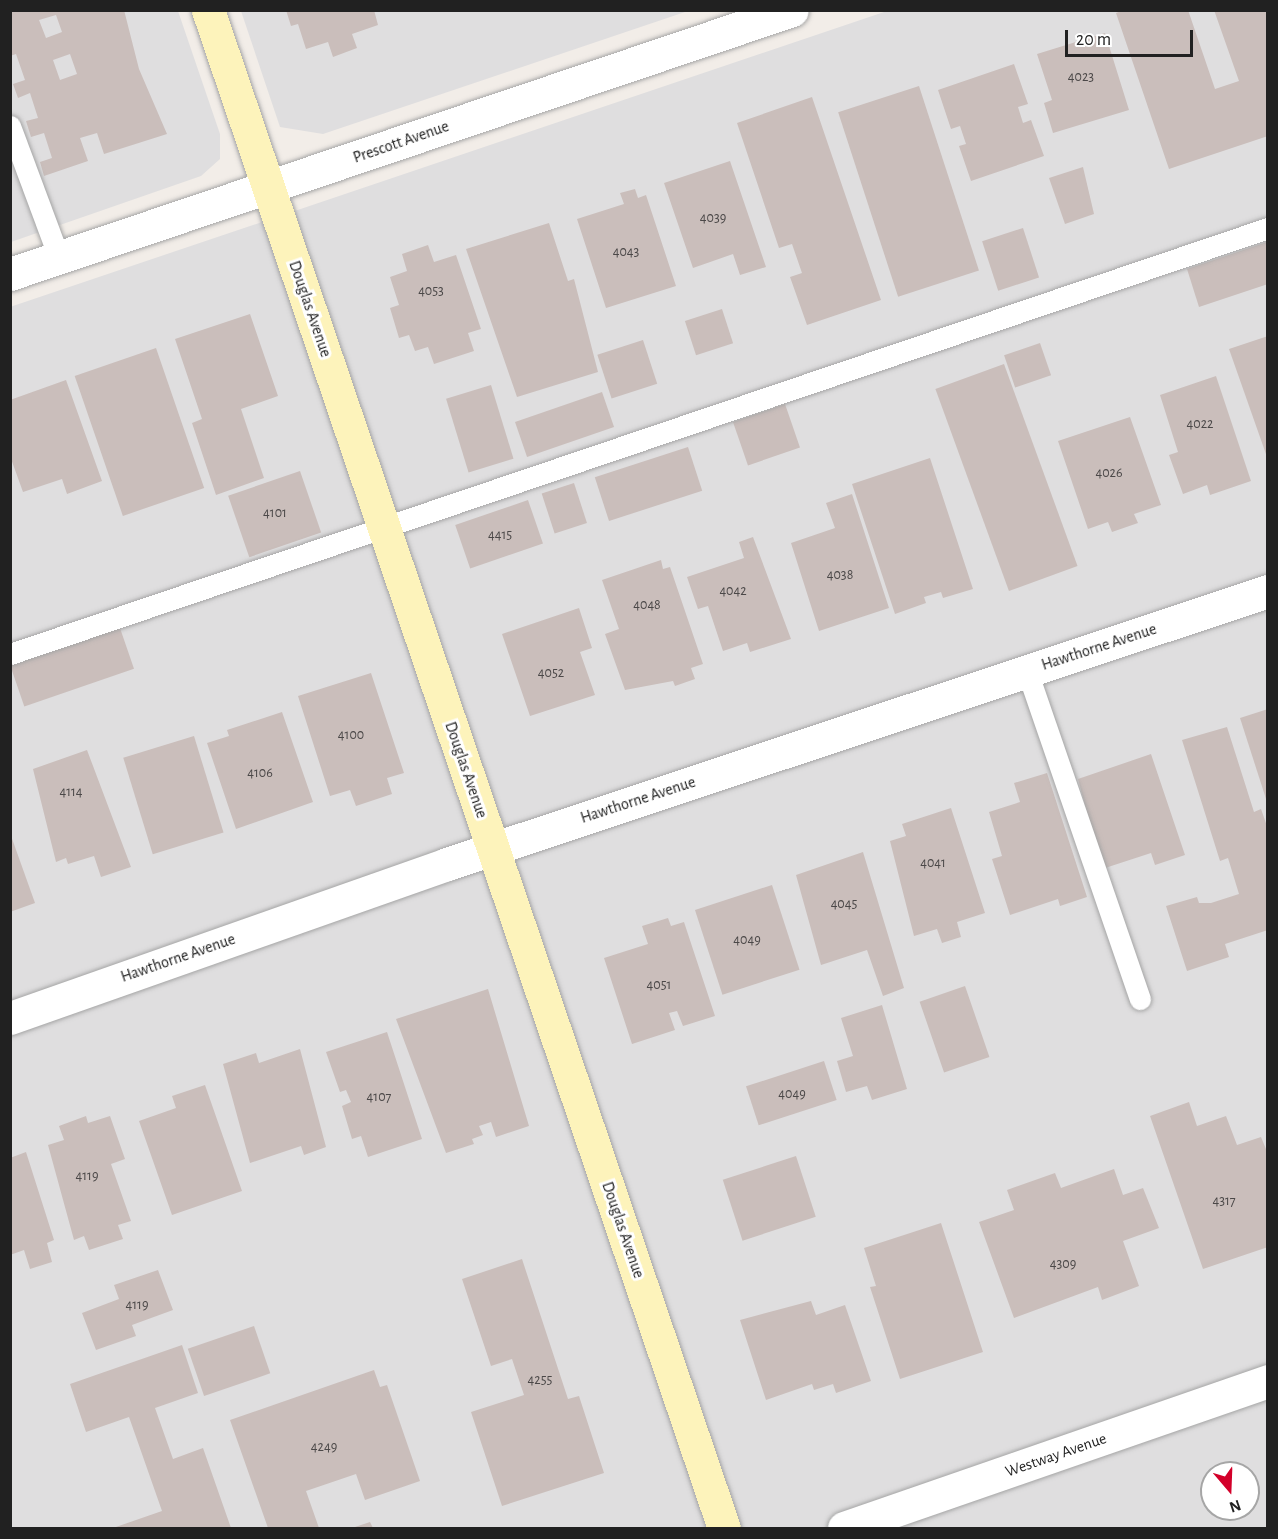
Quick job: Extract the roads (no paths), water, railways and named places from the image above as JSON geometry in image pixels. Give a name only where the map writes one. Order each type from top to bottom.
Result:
[{"type":"street","name":"Douglas Avenue","points":[[208,10],[724,1528]]},
{"type":"street","name":"Prescott Avenue","points":[[10,274],[792,10]]},
{"type":"street","name":"Hawthorne Avenue","points":[[10,1018],[493,849],[1268,591]]},
{"type":"street","name":"Westway Avenue","points":[[844,1528],[1268,1381]]},
{"type":"lane","points":[[10,126],[59,258]]},
{"type":"lane","points":[[10,654],[1268,228]]},
{"type":"lane","points":[[1027,671],[1140,999]]}]
